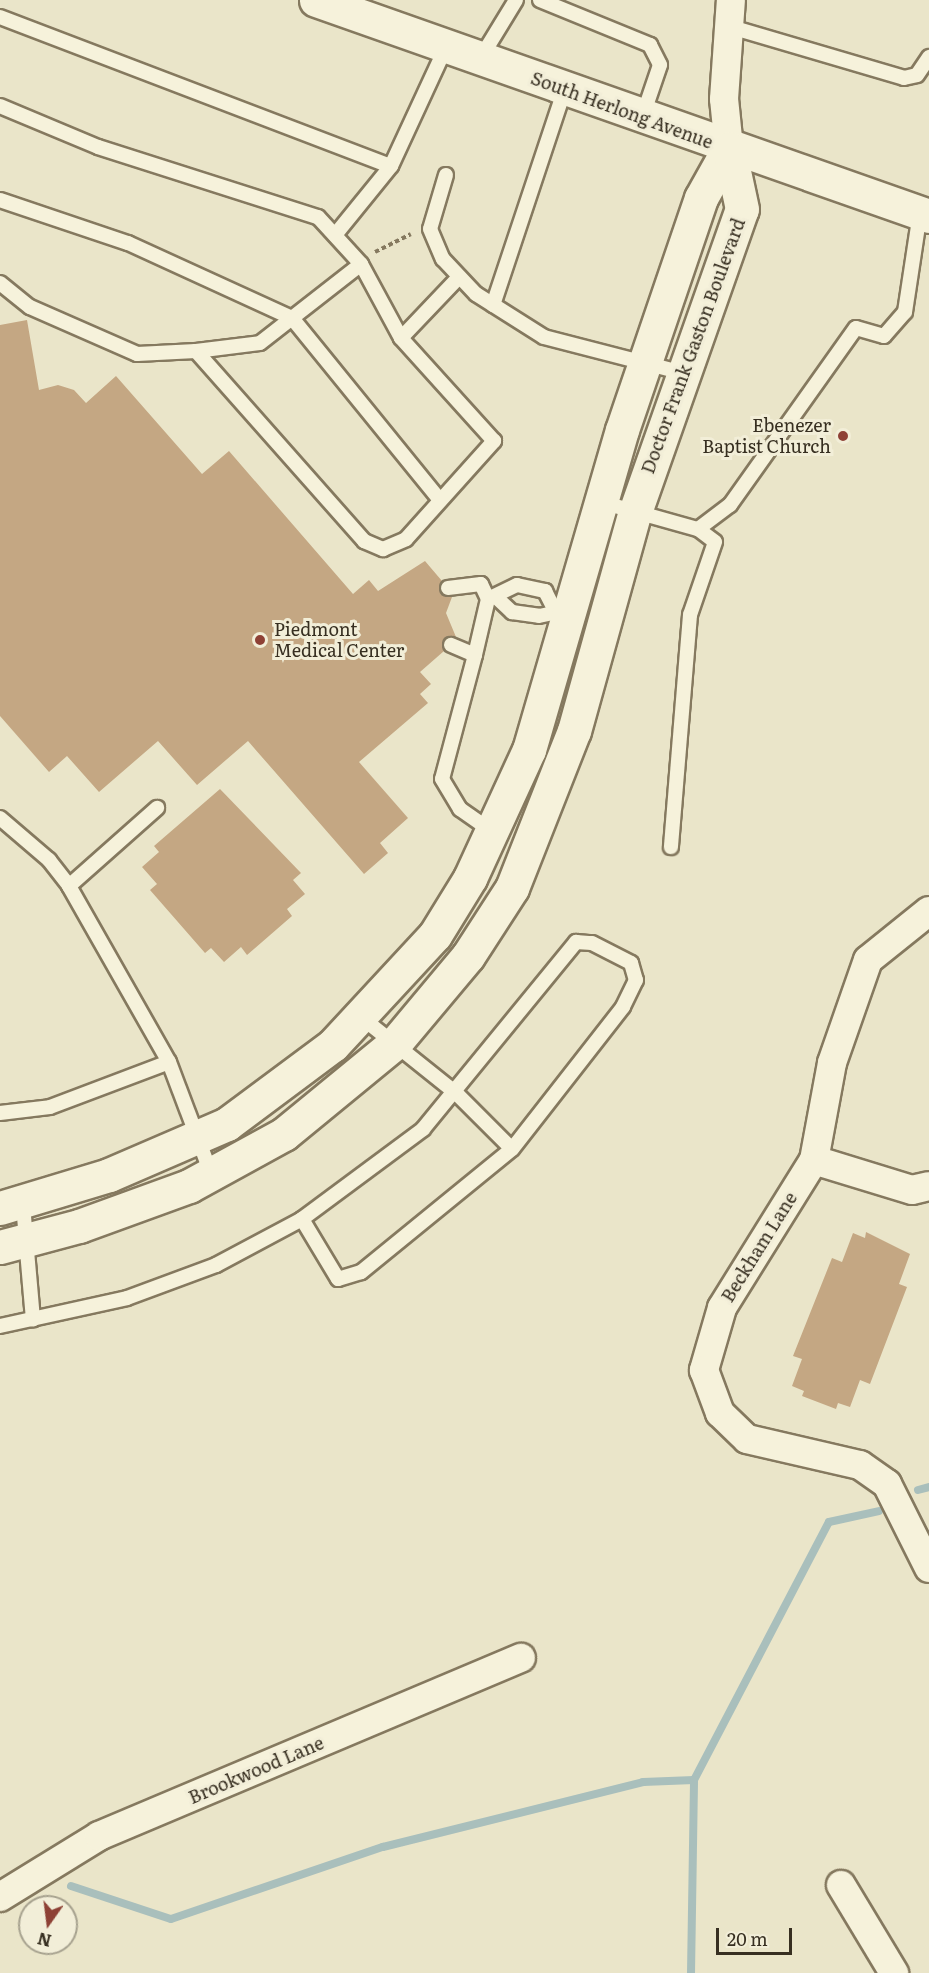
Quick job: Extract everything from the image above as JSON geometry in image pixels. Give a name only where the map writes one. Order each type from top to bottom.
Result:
[{"type":"street","name":"South Herlong Avenue","points":[[316,0],[353,6],[446,47],[924,215]]},
{"type":"street","points":[[729,148],[724,99],[731,13]]},
{"type":"street","name":"Doctor Frank Gaston Boulevard","points":[[11,1206],[200,1137],[227,1124],[316,1058],[361,1017],[435,935],[492,832],[529,750],[562,610],[701,198],[729,148]]},
{"type":"street","name":"Doctor Frank Gaston Boulevard","points":[[14,1243],[140,1205],[211,1173],[284,1134],[396,1042],[468,956],[512,888],[574,731],[634,515],[742,209],[729,148]]},
{"type":"street","name":"Beckham Lane","points":[[929,911],[868,960],[832,1063],[814,1160],[722,1308],[704,1370],[720,1413],[747,1439],[860,1465],[887,1484],[929,1568]]},
{"type":"street","points":[[814,1160],[912,1190],[929,1186]]},
{"type":"street","name":"Brookwood Lane","points":[[0,1897],[99,1836],[520,1658]]},
{"type":"street","points":[[841,1885],[894,1973]]},
{"type":"lane","points":[[480,59],[516,0]]},
{"type":"lane","points":[[540,0],[650,45],[660,65],[643,117]]},
{"type":"lane","points":[[731,13],[904,78],[917,75],[929,57]]},
{"type":"lane","points":[[0,17],[391,166]]},
{"type":"lane","points":[[335,236],[391,166],[446,47]]},
{"type":"lane","points":[[493,305],[565,89]]},
{"type":"lane","points":[[0,106],[98,147],[318,217],[361,264],[401,338],[494,441],[406,539],[383,549],[364,541],[196,351]]},
{"type":"lane","points":[[446,175],[430,229],[443,259],[459,277],[493,305],[544,337],[646,359],[683,373]]},
{"type":"lane","points":[[0,200],[128,243],[292,318],[440,500]]},
{"type":"lane","points":[[698,529],[730,505],[856,328],[884,336],[905,312],[924,215]]},
{"type":"lane","points":[[0,283],[30,307],[137,354],[196,351],[260,344],[361,264]]},
{"type":"lane","points":[[401,338],[459,277]]},
{"type":"lane","points":[[599,501],[634,515],[698,529],[715,542],[690,615],[671,847]]},
{"type":"lane","points":[[448,588],[481,584],[492,598],[512,612],[538,616],[562,610],[545,591],[517,585],[492,598],[442,779],[460,809],[492,832]]},
{"type":"lane","points":[[451,645],[475,656]]},
{"type":"lane","points":[[69,886],[157,808]]},
{"type":"lane","points":[[0,818],[49,860],[69,886],[169,1062],[200,1137],[211,1173]]},
{"type":"lane","points":[[0,1326],[128,1298],[216,1265],[302,1219],[423,1129],[456,1093],[576,942],[592,943],[631,963],[636,980],[623,1007],[512,1149],[350,1278],[338,1279],[302,1219]]},
{"type":"lane","points":[[361,1017],[396,1042],[456,1093],[512,1149]]},
{"type":"lane","points":[[0,1113],[50,1107],[169,1062]]},
{"type":"lane","points":[[11,1206],[14,1243],[33,1320]]},
{"type":"path","points":[[361,264],[376,251],[430,229]]},
{"type":"building","points":[[27,320],[39,390],[58,385],[74,390],[86,403],[116,376],[202,474],[229,451],[353,594],[369,580],[378,591],[425,561],[442,581],[441,594],[452,597],[446,613],[456,637],[445,638],[444,651],[420,672],[431,684],[420,694],[428,703],[359,762],[408,818],[380,843],[388,853],[364,874],[248,741],[197,785],[158,741],[99,792],[67,756],[49,772],[0,716],[0,325]]},
{"type":"building","points":[[220,789],[301,873],[293,880],[305,894],[287,909],[292,916],[247,955],[241,947],[224,962],[211,948],[205,953],[150,890],[157,884],[142,867],[159,852],[154,846]]},
{"type":"building","points":[[866,1232],[910,1254],[899,1284],[907,1287],[870,1384],[860,1380],[850,1407],[838,1403],[836,1409],[802,1396],[804,1391],[792,1386],[802,1359],[793,1356],[832,1258],[842,1262],[853,1233],[865,1238]]},
{"type":"waterway","points":[[918,1490],[929,1487]]},
{"type":"waterway","points":[[71,1886],[171,1919],[383,1847],[643,1782],[694,1780],[829,1522],[879,1511]]},
{"type":"waterway","points":[[691,1973],[694,1780]]},
{"type":"place","name":"Ebenezer Baptist Church","points":[[843,436]]},
{"type":"place","name":"Piedmont Medical Center","points":[[260,640]]}]
